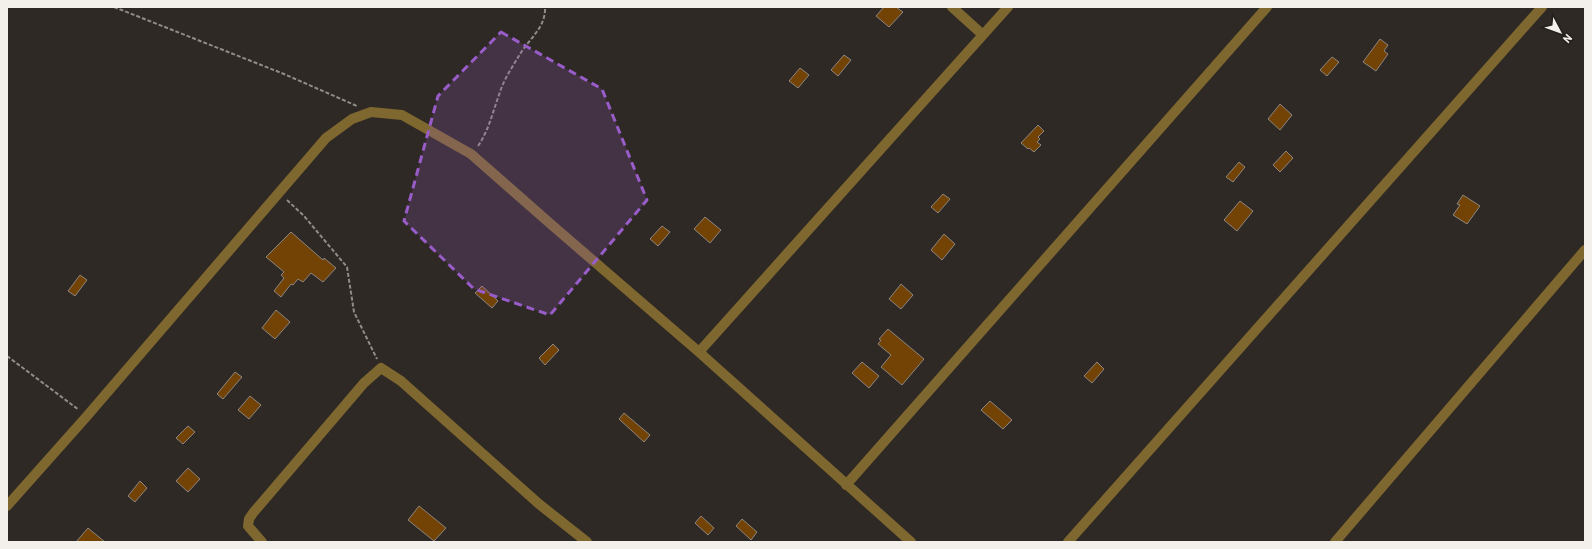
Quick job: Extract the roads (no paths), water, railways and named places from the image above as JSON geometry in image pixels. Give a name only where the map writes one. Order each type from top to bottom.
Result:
[{"type":"street","points":[[952,7],[983,35]]},
{"type":"street","points":[[699,352],[1008,7]]},
{"type":"street","points":[[846,485],[1267,7]]},
{"type":"street","points":[[1068,542],[1542,7]]},
{"type":"street","points":[[7,506],[87,416],[326,138],[352,119],[371,112],[402,115],[471,154],[552,226],[699,352],[911,542]]},
{"type":"street","points":[[1335,542],[1585,250]]},
{"type":"street","points":[[262,542],[248,526],[249,519],[253,513],[364,383],[381,368],[401,381],[539,504],[587,542]]}]
